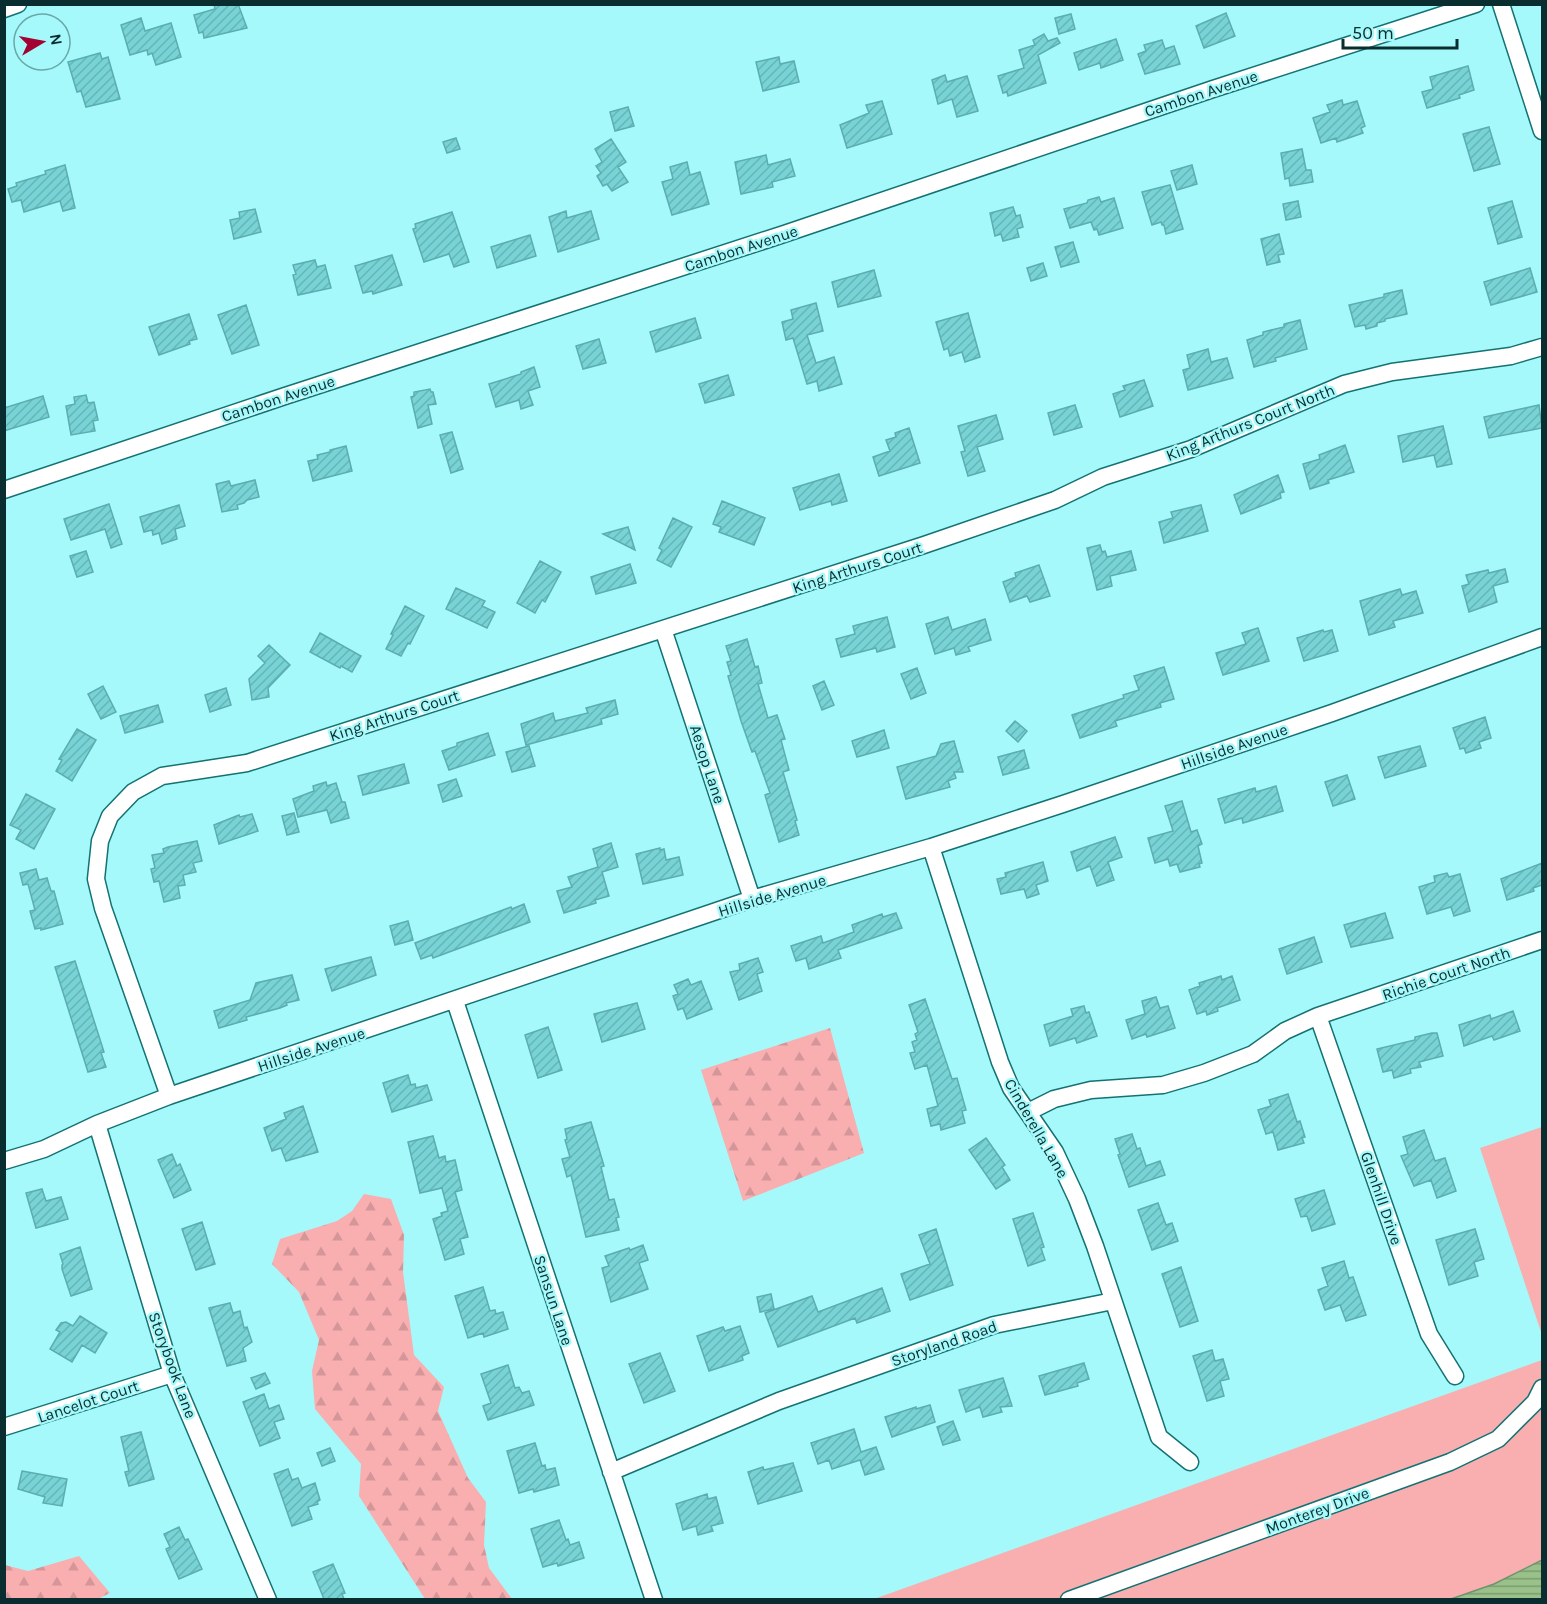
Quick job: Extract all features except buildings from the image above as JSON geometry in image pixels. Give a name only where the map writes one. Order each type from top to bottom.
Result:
[{"type":"street","points":[[4,9],[18,4]]},
{"type":"street","name":"Cambon Avenue","points":[[4,490],[1476,4]]},
{"type":"street","points":[[1502,4],[1542,131]]},
{"type":"street","name":"King Arthurs Court North","points":[[966,530],[1055,500],[1103,477],[1191,449],[1344,384],[1392,372],[1510,356],[1542,347]]},
{"type":"street","name":"King Arthurs Court","points":[[170,1096],[96,879],[100,841],[110,816],[133,792],[162,776],[247,763],[966,530]]},
{"type":"street","name":"Aesop Lane","points":[[663,629],[752,899]]},
{"type":"street","name":"Hillside Avenue","points":[[4,1161],[44,1149],[97,1124],[170,1096],[752,899],[931,847],[1332,713],[1542,637]]},
{"type":"street","name":"Cinderella Lane","points":[[931,847],[1000,1062],[1011,1088],[1054,1152],[1077,1199],[1159,1437],[1190,1462]]},
{"type":"street","name":"Richie Court North","points":[[1318,1016],[1542,940]]},
{"type":"street","name":"Sansun Lane","points":[[455,1001],[654,1599]]},
{"type":"street","points":[[1028,1112],[1054,1099],[1091,1090],[1163,1085],[1204,1073],[1253,1054],[1285,1031],[1318,1016]]},
{"type":"street","name":"Glenhill Drive","points":[[1318,1016],[1430,1335],[1455,1376]]},
{"type":"street","name":"Storybook Lane","points":[[97,1124],[172,1374],[268,1599]]},
{"type":"street","name":"Storyland Road","points":[[611,1472],[779,1401],[994,1325],[1113,1301]]},
{"type":"street","name":"Lancelot Court","points":[[4,1427],[172,1374]]},
{"type":"street","name":"Monterey Drive","points":[[1069,1599],[1450,1462],[1498,1439],[1535,1402],[1542,1388]]},
{"type":"green space","points":[[830,1028],[864,1153],[743,1201],[701,1070]]},
{"type":"green space","points":[[1542,1127],[1542,1335],[1480,1148]]},
{"type":"green space","points":[[364,1194],[391,1199],[404,1235],[403,1272],[414,1355],[444,1387],[438,1411],[468,1478],[486,1502],[484,1545],[489,1568],[512,1599],[425,1599],[359,1496],[361,1464],[315,1409],[312,1371],[319,1340],[299,1292],[272,1264],[280,1239],[337,1221],[352,1211]]},
{"type":"green space","points":[[1542,1360],[1542,1599],[874,1599]]},
{"type":"green space","points":[[79,1556],[110,1593],[98,1599],[5,1599],[5,1565],[28,1571]]},
{"type":"shaded area","points":[[1542,1560],[1542,1599],[1451,1599],[1494,1584]]}]
